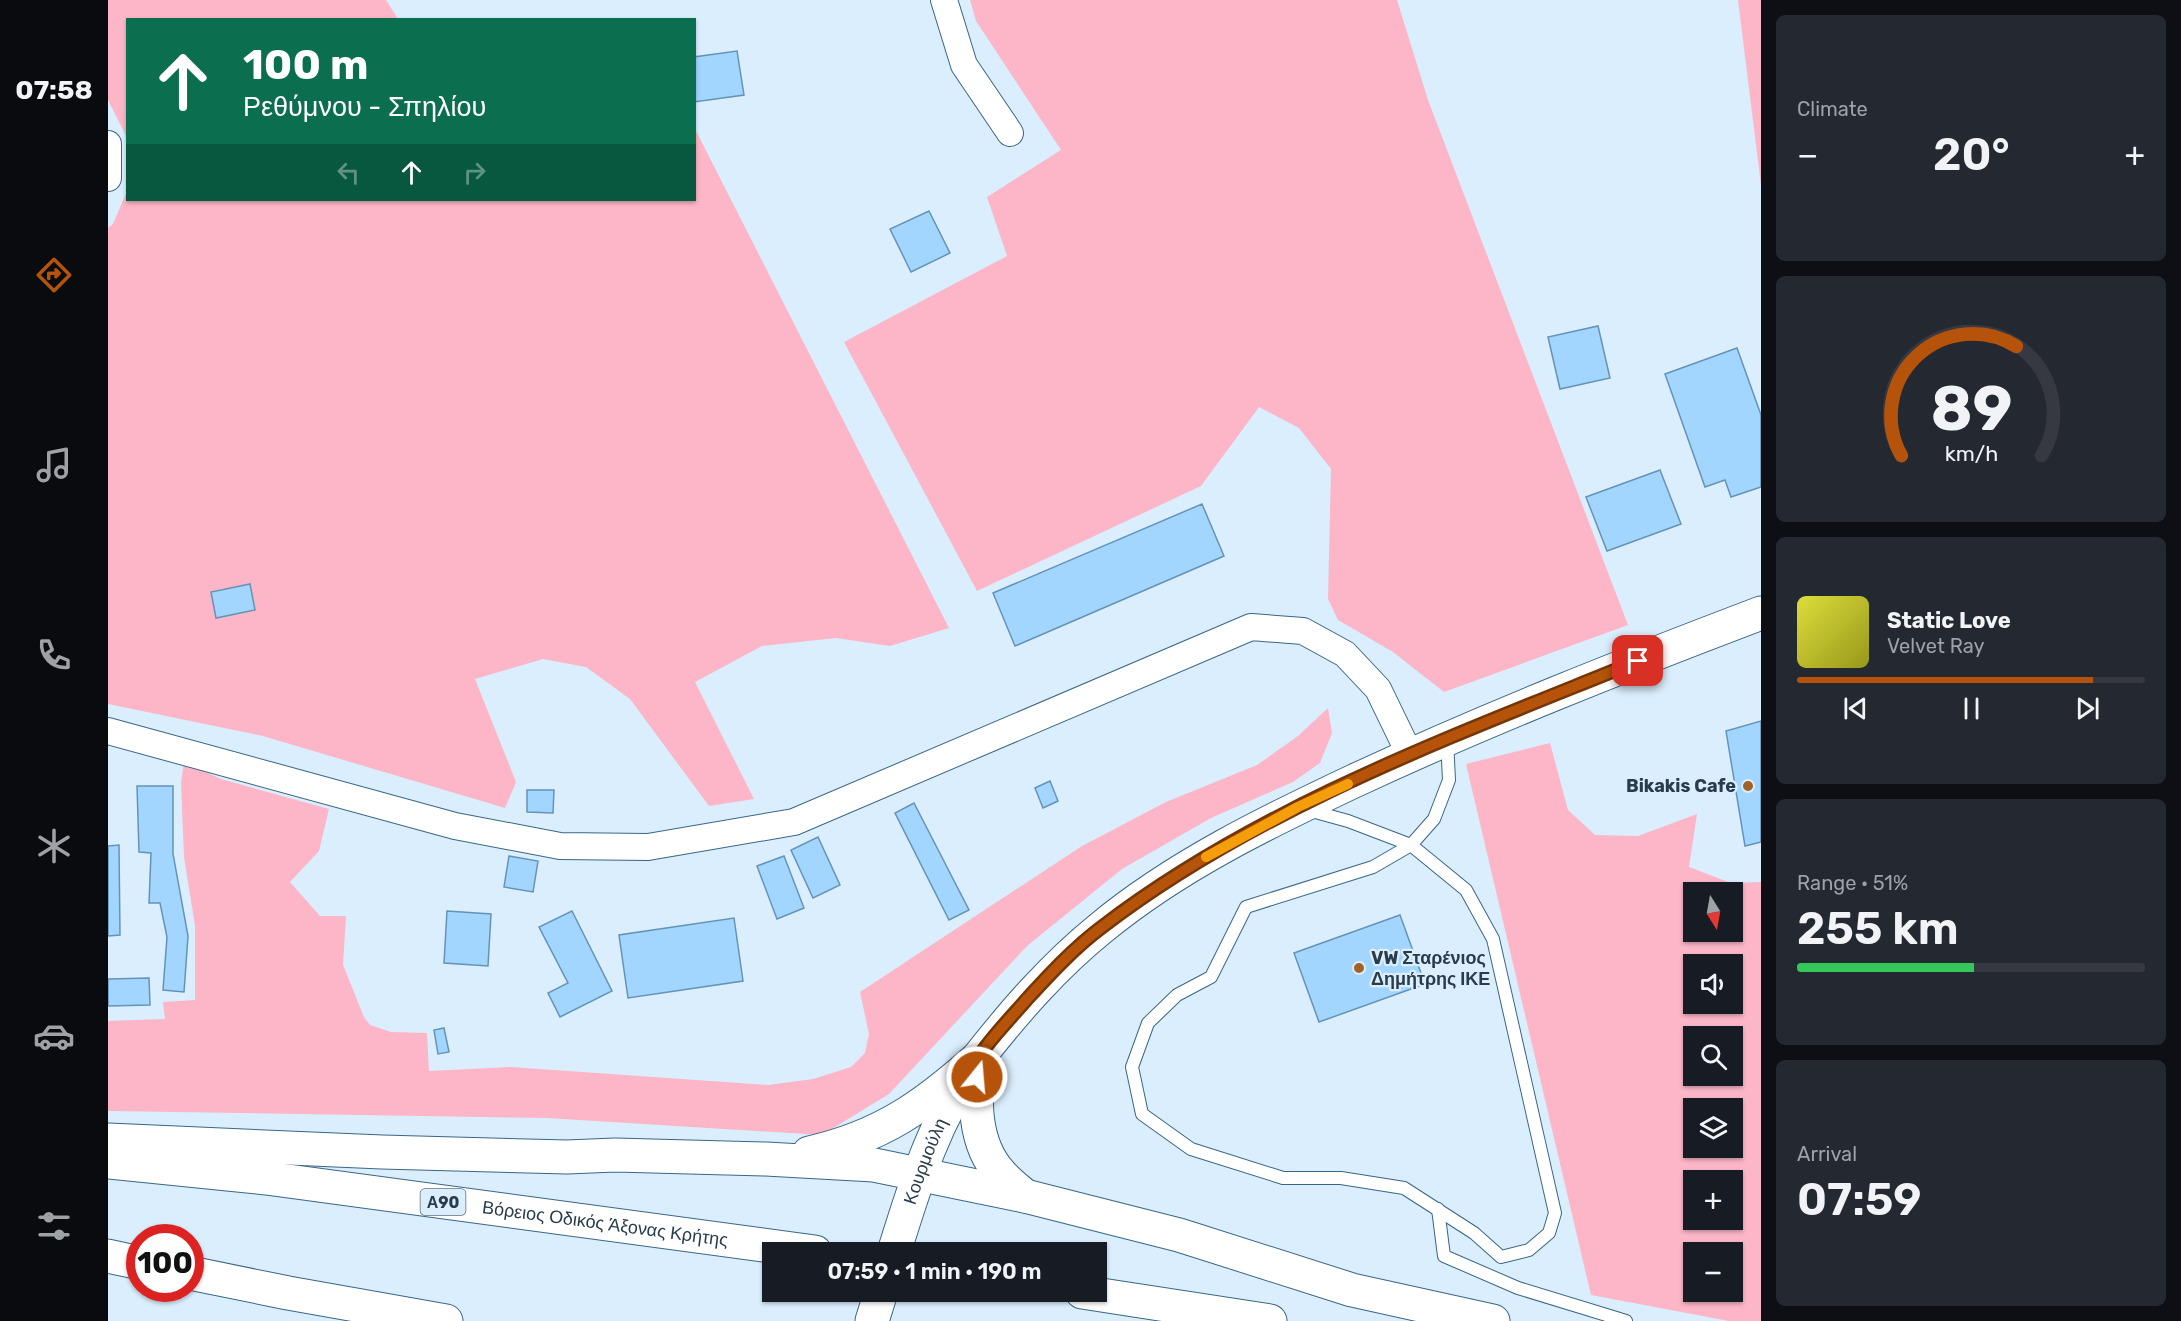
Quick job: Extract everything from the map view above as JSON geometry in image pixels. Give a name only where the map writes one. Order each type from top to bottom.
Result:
[{"type":"main road","name":"Κουρμούλη","points":[[897,1242],[918,1174],[941,1118],[978,1058],[1050,974],[1101,928],[1152,890],[1209,855],[1298,807],[1410,755],[1681,643],[1761,613]]},
{"type":"main road","points":[[766,1159],[810,1153],[846,1143],[881,1128],[938,1094],[978,1058]]},
{"type":"main road","points":[[978,1058],[975,1096],[984,1147],[1000,1173],[1025,1196]]},
{"type":"main road","points":[[108,1140],[416,1153],[567,1157],[615,1155],[766,1159],[874,1165],[1025,1196],[1179,1235],[1352,1290],[1493,1321]]},
{"type":"main road","name":"Βόρειος Οδικός Άξονας Κρήτης","points":[[108,1162],[266,1178],[762,1245]]},
{"type":"main road","points":[[108,1256],[126,1260]]},
{"type":"main road","points":[[204,1276],[446,1321]]},
{"type":"main road","points":[[1107,1296],[1270,1321]]},
{"type":"main road","points":[[872,1321],[879,1302]]},
{"type":"street","points":[[944,0],[964,65],[1010,133]]},
{"type":"street","points":[[108,144],[108,178]]},
{"type":"street","points":[[108,731],[455,826],[560,846],[648,847],[794,822],[1251,627],[1303,631],[1345,654],[1378,689],[1410,755]]},
{"type":"lane","points":[[1298,807],[1348,821],[1411,845],[1466,890],[1492,939],[1555,1212],[1549,1233],[1529,1250],[1501,1257],[1474,1233],[1404,1188],[1341,1178],[1283,1178],[1191,1149],[1142,1114],[1132,1067],[1148,1023],[1177,995],[1211,977],[1246,906],[1373,867],[1411,845],[1434,819],[1449,780],[1447,739]]},
{"type":"lane","points":[[1438,1209],[1444,1256],[1518,1288],[1626,1321]]},
{"type":"shaded area","points":[[108,0],[386,0],[397,18],[126,18],[126,136],[108,100]]},
{"type":"shaded area","points":[[970,0],[1397,0],[1428,100],[1628,625],[1444,692],[1393,652],[1338,620],[1328,599],[1331,469],[1299,428],[1259,407],[1201,486],[977,591],[844,342],[1007,256],[987,197],[1061,150],[976,21]]},
{"type":"shaded area","points":[[1738,0],[1761,0],[1761,185]]},
{"type":"shaded area","points":[[696,131],[949,628],[890,646],[836,638],[762,646],[695,682],[754,799],[709,806],[630,699],[586,667],[543,659],[475,679],[516,782],[505,808],[263,736],[108,704],[108,228],[113,224],[126,193],[126,201],[696,201]]},
{"type":"shaded area","points":[[1328,708],[1332,733],[1320,763],[1293,782],[1211,818],[1122,869],[1027,946],[889,1094],[822,1135],[547,1118],[108,1111],[108,1021],[165,1019],[163,1002],[195,1000],[195,926],[184,857],[181,783],[184,762],[221,779],[329,809],[319,851],[290,882],[320,916],[346,916],[343,965],[364,1017],[370,1025],[391,1032],[427,1033],[429,1071],[511,1067],[768,1085],[813,1079],[851,1067],[865,1053],[869,1034],[860,992],[1082,846],[1166,802],[1257,765],[1298,736]]},
{"type":"shaded area","points":[[1550,743],[1568,810],[1595,835],[1638,836],[1697,814],[1689,867],[1728,882],[1683,882],[1683,942],[1743,942],[1743,883],[1761,882],[1761,1321],[1729,1321],[1591,1295],[1466,764]]},
{"type":"building","points":[[737,51],[744,95],[696,102],[696,57]]},
{"type":"building","points":[[929,211],[950,253],[911,272],[890,229]]},
{"type":"building","points":[[1598,326],[1610,378],[1560,389],[1548,337]]},
{"type":"building","points":[[1737,348],[1761,415],[1761,487],[1731,497],[1725,480],[1705,487],[1665,374]]},
{"type":"building","points":[[1660,470],[1681,524],[1607,551],[1586,497]]},
{"type":"building","points":[[1202,504],[1224,556],[1015,646],[993,593]]},
{"type":"building","points":[[250,584],[255,610],[216,618],[211,592]]},
{"type":"building","name":"Bikakis Cafe","points":[[1761,721],[1761,842],[1745,846],[1726,731]]},
{"type":"building","points":[[1050,781],[1058,801],[1043,808],[1035,788]]},
{"type":"building","points":[[137,786],[173,786],[173,854],[188,936],[184,992],[163,990],[167,937],[160,903],[149,903],[151,853],[139,852]]},
{"type":"building","points":[[527,790],[554,790],[553,813],[527,812]]},
{"type":"building","points":[[914,803],[969,910],[949,920],[895,813]]},
{"type":"building","points":[[818,837],[840,885],[813,898],[791,850]]},
{"type":"building","points":[[119,845],[120,935],[108,936],[108,846]]},
{"type":"building","points":[[509,856],[538,861],[533,892],[504,887]]},
{"type":"building","points":[[784,856],[804,908],[777,919],[757,866]]},
{"type":"building","points":[[447,911],[491,914],[488,966],[444,963]]},
{"type":"building","points":[[572,911],[612,991],[560,1017],[548,993],[568,983],[539,927]]},
{"type":"building","name":"VW Σταρένιος Δημήτρης ΙΚΕ","points":[[1400,915],[1425,984],[1319,1022],[1294,953]]},
{"type":"building","points":[[734,918],[743,981],[628,998],[619,935]]},
{"type":"building","points":[[149,978],[150,1005],[108,1006],[108,979]]},
{"type":"building","points":[[444,1028],[449,1052],[438,1054],[434,1030]]},
{"type":"slow traffic","points":[[1206,857],[1298,807],[1348,784]]},
{"type":"place","name":"Bikakis Cafe","points":[[1748,786]]},
{"type":"place","name":"VW Σταρένιος Δημήτρης ΙΚΕ","points":[[1359,968]]},
{"type":"route","points":[[977,1077],[978,1058],[1050,974],[1101,928],[1152,890],[1209,855],[1298,807],[1447,739],[1638,661]]}]
